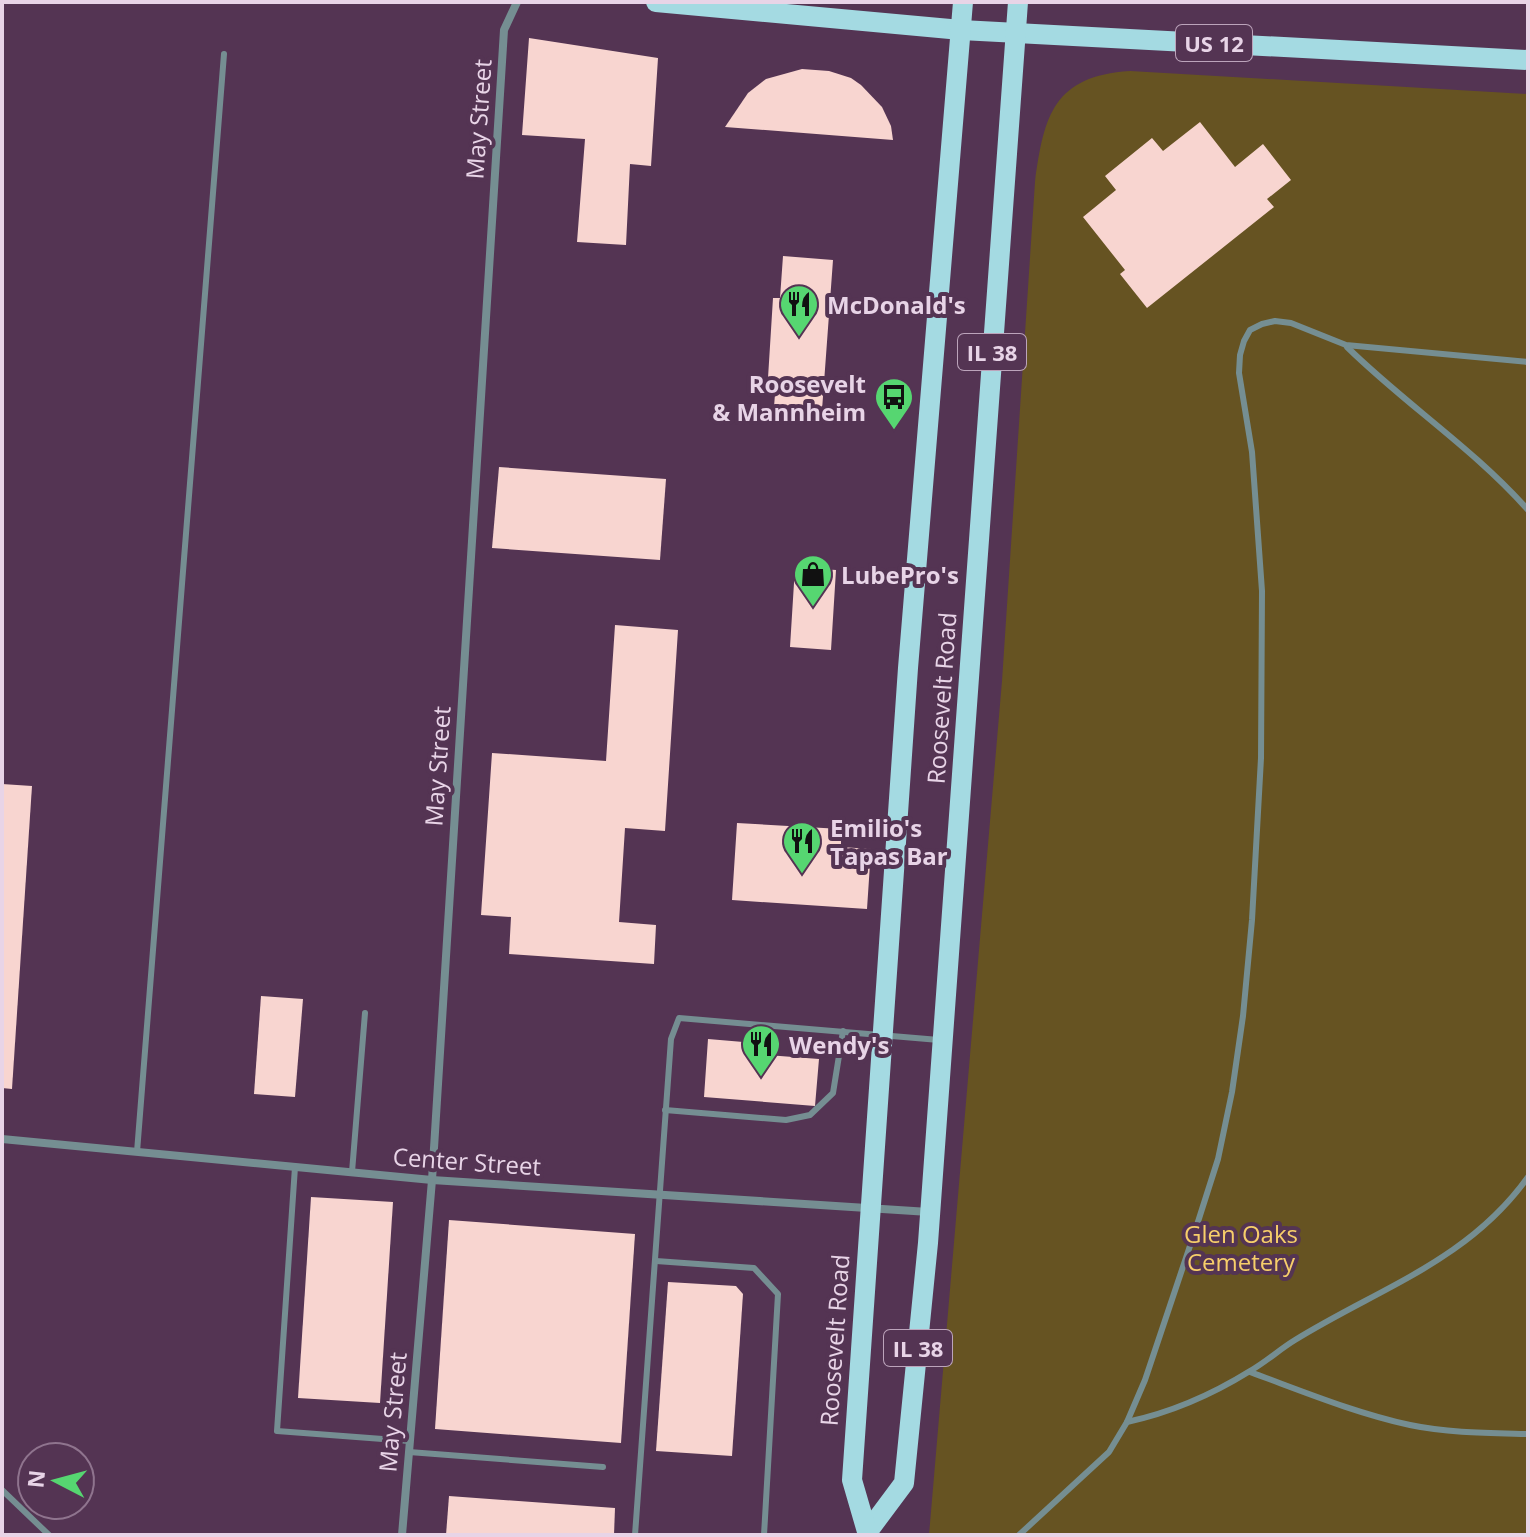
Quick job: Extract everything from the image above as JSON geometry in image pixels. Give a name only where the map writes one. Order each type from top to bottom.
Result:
[{"type":"main road","name":"US 12","points":[[656,2],[961,30],[1528,60]]},
{"type":"main road","name":"Roosevelt Road","points":[[868,1532],[852,1480],[920,508],[963,2]]},
{"type":"main road","name":"Roosevelt Road","points":[[868,1532],[904,1483],[930,1212],[1018,2]]},
{"type":"street","name":"May Street","points":[[402,1535],[432,1180],[504,30],[517,2]]},
{"type":"street","name":"Center Street","points":[[2,1139],[432,1180],[930,1212]]},
{"type":"lane","points":[[137,1152],[224,54]]},
{"type":"lane","points":[[1019,1535],[1109,1452],[1127,1422],[1145,1380],[1218,1159],[1232,1092],[1243,1016],[1260,770],[1262,591],[1252,452],[1239,373],[1240,355],[1250,330],[1275,321],[1291,323],[1346,345],[1528,362]]},
{"type":"lane","points":[[1346,345],[1386,385],[1480,462],[1528,510]]},
{"type":"lane","points":[[352,1172],[365,1013]]},
{"type":"lane","points":[[635,1535],[671,1039],[679,1018],[943,1040]]},
{"type":"lane","points":[[665,1110],[786,1120],[810,1115],[833,1093],[843,1031]]},
{"type":"lane","points":[[295,1167],[277,1431],[409,1441]]},
{"type":"lane","points":[[1127,1422],[1160,1415],[1250,1372],[1295,1340],[1435,1263],[1480,1231],[1511,1201],[1528,1177]]},
{"type":"lane","points":[[656,1261],[754,1268],[778,1294],[764,1535]]},
{"type":"lane","points":[[1250,1372],[1366,1413],[1412,1425],[1484,1433],[1528,1434]]},
{"type":"lane","points":[[409,1452],[603,1467]]},
{"type":"lane","points":[[2,1490],[49,1535]]},
{"type":"green space","name":"Glen Oaks Cemetery","points":[[1130,71],[1528,94],[1528,1535],[929,1535],[1002,681],[1035,182],[1043,137],[1057,103],[1084,81],[1104,74]]},
{"type":"building","points":[[529,38],[658,58],[651,166],[630,164],[626,245],[577,242],[585,139],[522,135]]},
{"type":"building","points":[[802,69],[829,71],[851,78],[861,85],[882,107],[891,126],[893,140],[725,127],[748,93],[766,79]]},
{"type":"building","points":[[1200,122],[1235,167],[1263,144],[1291,180],[1267,199],[1274,207],[1147,308],[1120,274],[1125,270],[1083,217],[1116,190],[1105,176],[1152,138],[1163,151]]},
{"type":"building","name":"McDonald's","points":[[783,256],[833,260],[822,410],[774,407],[776,381],[768,378],[773,298],[780,298]]},
{"type":"building","points":[[499,467],[666,479],[660,560],[492,548]]},
{"type":"building","name":"LubePro's","points":[[795,567],[836,570],[831,650],[790,647]]},
{"type":"building","points":[[615,625],[678,630],[665,831],[625,828],[619,922],[656,925],[654,964],[509,954],[511,917],[481,915],[492,753],[606,761]]},
{"type":"building","points":[[2,784],[32,786],[12,1089],[2,1088]]},
{"type":"building","name":"Emilio's Tapas Bar","points":[[737,823],[841,829],[841,847],[871,849],[867,909],[732,900]]},
{"type":"building","points":[[261,996],[303,999],[295,1097],[254,1094]]},
{"type":"building","name":"Wendy's","points":[[708,1039],[768,1044],[767,1055],[819,1059],[815,1106],[704,1097]]},
{"type":"building","points":[[311,1197],[393,1202],[380,1403],[298,1398]]},
{"type":"building","points":[[449,1220],[635,1234],[621,1443],[435,1429]]},
{"type":"building","points":[[668,1282],[736,1286],[743,1294],[732,1456],[656,1451]]},
{"type":"building","points":[[449,1496],[615,1508],[614,1535],[446,1535]]},
{"type":"place","name":"McDonald's","points":[[799,338]]},
{"type":"place","name":"Roosevelt & Mannheim","points":[[894,431]]},
{"type":"place","name":"LubePro's","points":[[813,608]]},
{"type":"place","name":"Emilio's Tapas Bar","points":[[802,875]]},
{"type":"place","name":"Wendy's","points":[[761,1078]]}]
